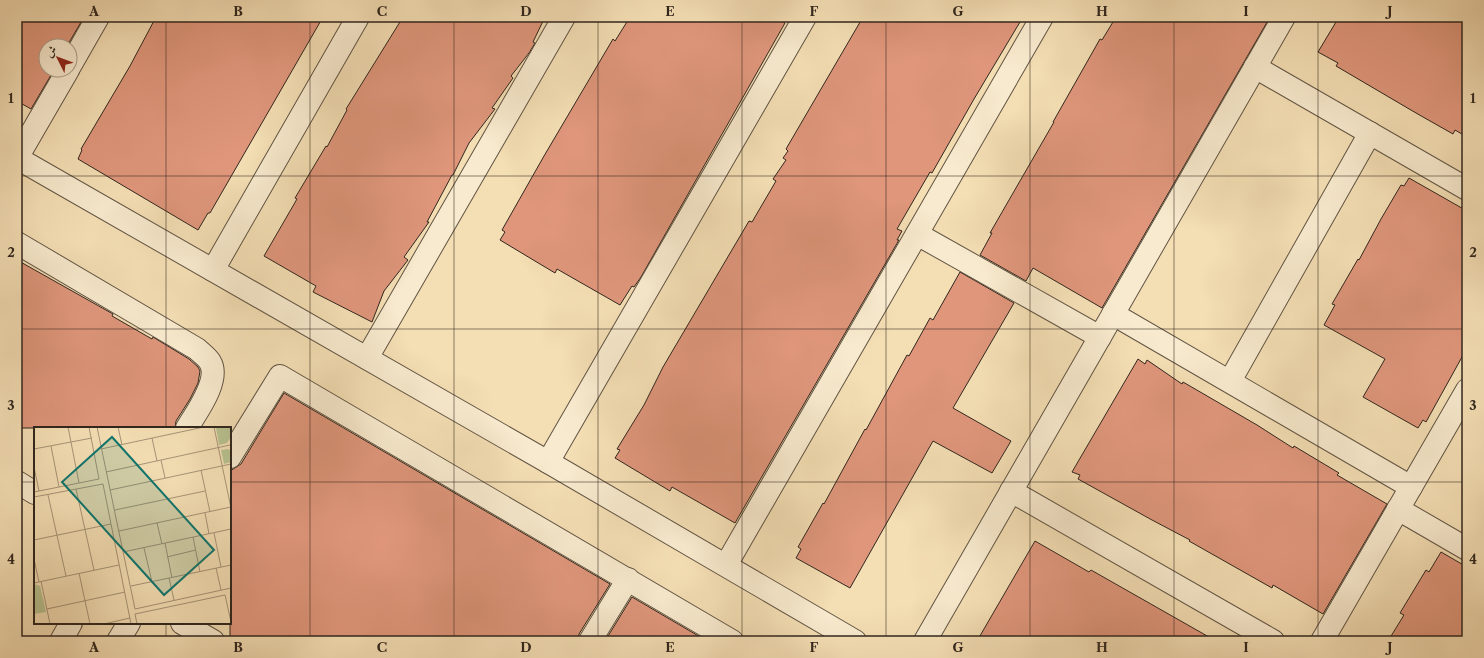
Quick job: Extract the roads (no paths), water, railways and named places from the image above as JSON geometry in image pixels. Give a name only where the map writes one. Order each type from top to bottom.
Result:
[{"type":"street","points":[[78,52],[98,17]]},
{"type":"street","points":[[213,270],[358,17]]},
{"type":"street","points":[[367,358],[564,17]]},
{"type":"street","points":[[548,462],[805,17]]},
{"type":"street","points":[[726,565],[1042,17]]},
{"type":"street","points":[[925,641],[1284,17]]},
{"type":"street","points":[[1255,66],[1467,189]]},
{"type":"street","points":[[63,78],[17,158],[548,462],[855,641]]},
{"type":"street","points":[[1230,381],[1370,133]]},
{"type":"street","points":[[917,234],[1100,337]]},
{"type":"street","points":[[17,243],[196,349],[210,361],[213,369],[213,378],[205,398],[188,427]]},
{"type":"street","points":[[1114,314],[1411,486]]},
{"type":"street","points":[[231,455],[280,376],[732,641]]},
{"type":"street","points":[[1322,641],[1467,390]]},
{"type":"street","points":[[17,482],[34,492]]},
{"type":"street","points":[[1012,491],[1273,641]]},
{"type":"street","points":[[1398,509],[1467,550]]},
{"type":"street","points":[[590,641],[628,579]]},
{"type":"street","points":[[61,641],[70,624]]},
{"type":"street","points":[[118,641],[127,624]]},
{"type":"street","points":[[184,624],[213,641]]}]
